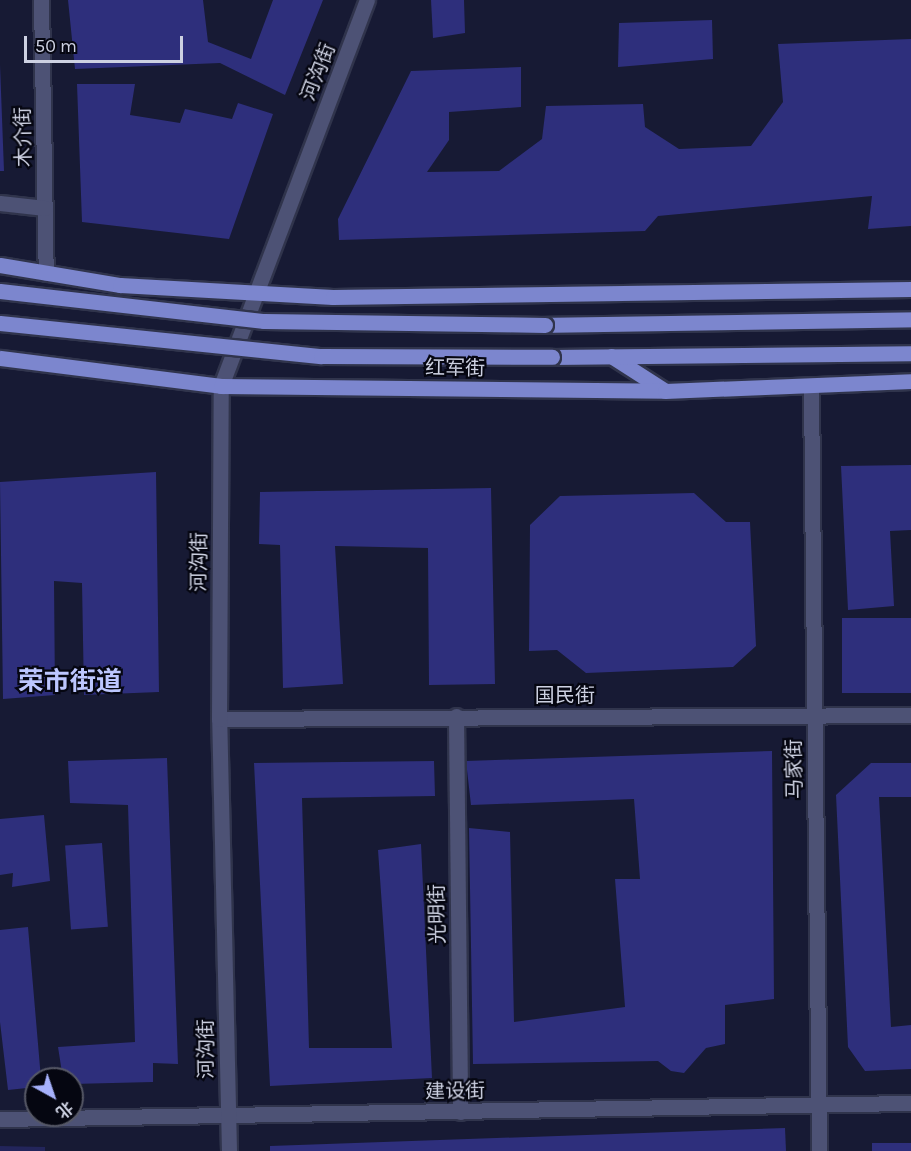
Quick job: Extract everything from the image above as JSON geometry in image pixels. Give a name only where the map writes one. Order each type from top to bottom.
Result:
[{"type":"main road","points":[[0,265],[120,285],[333,297],[911,290]]},
{"type":"main road","points":[[0,275],[46,273]]},
{"type":"main road","points":[[0,291],[264,321],[545,325],[911,319]]},
{"type":"main road","name":"红军街","points":[[0,323],[321,356],[611,357],[911,353]]},
{"type":"main road","points":[[0,350],[27,361]]},
{"type":"main road","points":[[611,357],[665,390]]},
{"type":"main road","name":"红军街","points":[[0,358],[221,386],[665,390],[911,381]]},
{"type":"street","name":"木介街","points":[[41,0],[46,273]]},
{"type":"street","name":"河沟街","points":[[229,1151],[219,719],[221,386],[367,0]]},
{"type":"street","points":[[0,202],[45,208]]},
{"type":"street","name":"马家街","points":[[811,386],[819,1151]]},
{"type":"street","name":"国民街","points":[[219,719],[911,715]]},
{"type":"street","name":"光明街","points":[[456,716],[460,1112]]},
{"type":"street","name":"建设街","points":[[0,1119],[911,1103]]},
{"type":"shaded area","points":[[0,1146],[45,1147],[45,1151],[0,1151]]},
{"type":"building","points":[[68,0],[203,0],[208,42],[251,59],[273,0],[323,0],[285,95],[220,63],[75,69]]},
{"type":"building","points":[[431,0],[464,0],[465,33],[433,38]]},
{"type":"building","points":[[712,20],[713,59],[618,67],[619,23]]},
{"type":"building","points":[[911,39],[911,226],[868,229],[872,196],[658,216],[645,231],[339,240],[338,219],[411,71],[521,67],[521,107],[449,112],[449,140],[427,172],[499,171],[542,139],[546,106],[643,104],[645,127],[679,149],[751,146],[783,102],[778,44]]},
{"type":"building","points":[[0,65],[4,171],[0,171]]},
{"type":"building","points":[[77,84],[135,84],[130,115],[180,123],[185,109],[232,119],[238,103],[273,114],[229,239],[82,222]]},
{"type":"building","points":[[911,465],[911,530],[890,531],[894,606],[848,610],[841,466]]},
{"type":"building","points":[[156,472],[159,692],[84,695],[82,583],[54,581],[55,695],[3,699],[0,482]]},
{"type":"building","points":[[491,488],[495,684],[429,685],[428,548],[335,546],[343,684],[283,688],[280,545],[259,544],[260,492]]},
{"type":"building","points":[[694,493],[726,522],[750,522],[756,646],[733,667],[586,673],[557,650],[529,651],[530,525],[560,496]]},
{"type":"building","points":[[842,618],[911,618],[911,693],[842,693]]},
{"type":"building","points":[[772,751],[774,999],[725,1005],[725,1044],[706,1048],[684,1073],[671,1071],[658,1061],[473,1064],[469,828],[510,832],[514,1022],[625,1007],[615,879],[640,879],[634,799],[471,805],[466,761]]},
{"type":"building","points":[[167,758],[178,1064],[153,1063],[153,1082],[84,1084],[84,1067],[61,1067],[58,1047],[135,1042],[128,805],[70,803],[68,761]]},
{"type":"building","points":[[434,761],[435,796],[302,798],[309,1048],[392,1048],[378,850],[421,844],[432,1078],[270,1086],[254,763]]},
{"type":"building","points":[[871,763],[911,763],[911,797],[879,797],[891,1027],[911,1025],[911,1069],[865,1071],[848,1047],[836,795]]},
{"type":"building","points":[[44,815],[50,881],[12,887],[13,873],[0,875],[0,819]]},
{"type":"building","points":[[102,843],[108,927],[71,929],[65,846]]},
{"type":"building","points":[[28,927],[40,1067],[24,1067],[24,1088],[8,1090],[0,1022],[0,930]]},
{"type":"building","points":[[785,1128],[786,1151],[270,1151],[270,1146]]},
{"type":"building","points":[[872,1143],[911,1143],[911,1151],[872,1151]]},
{"type":"district","name":"荣市街道","points":[[70,682]]}]
